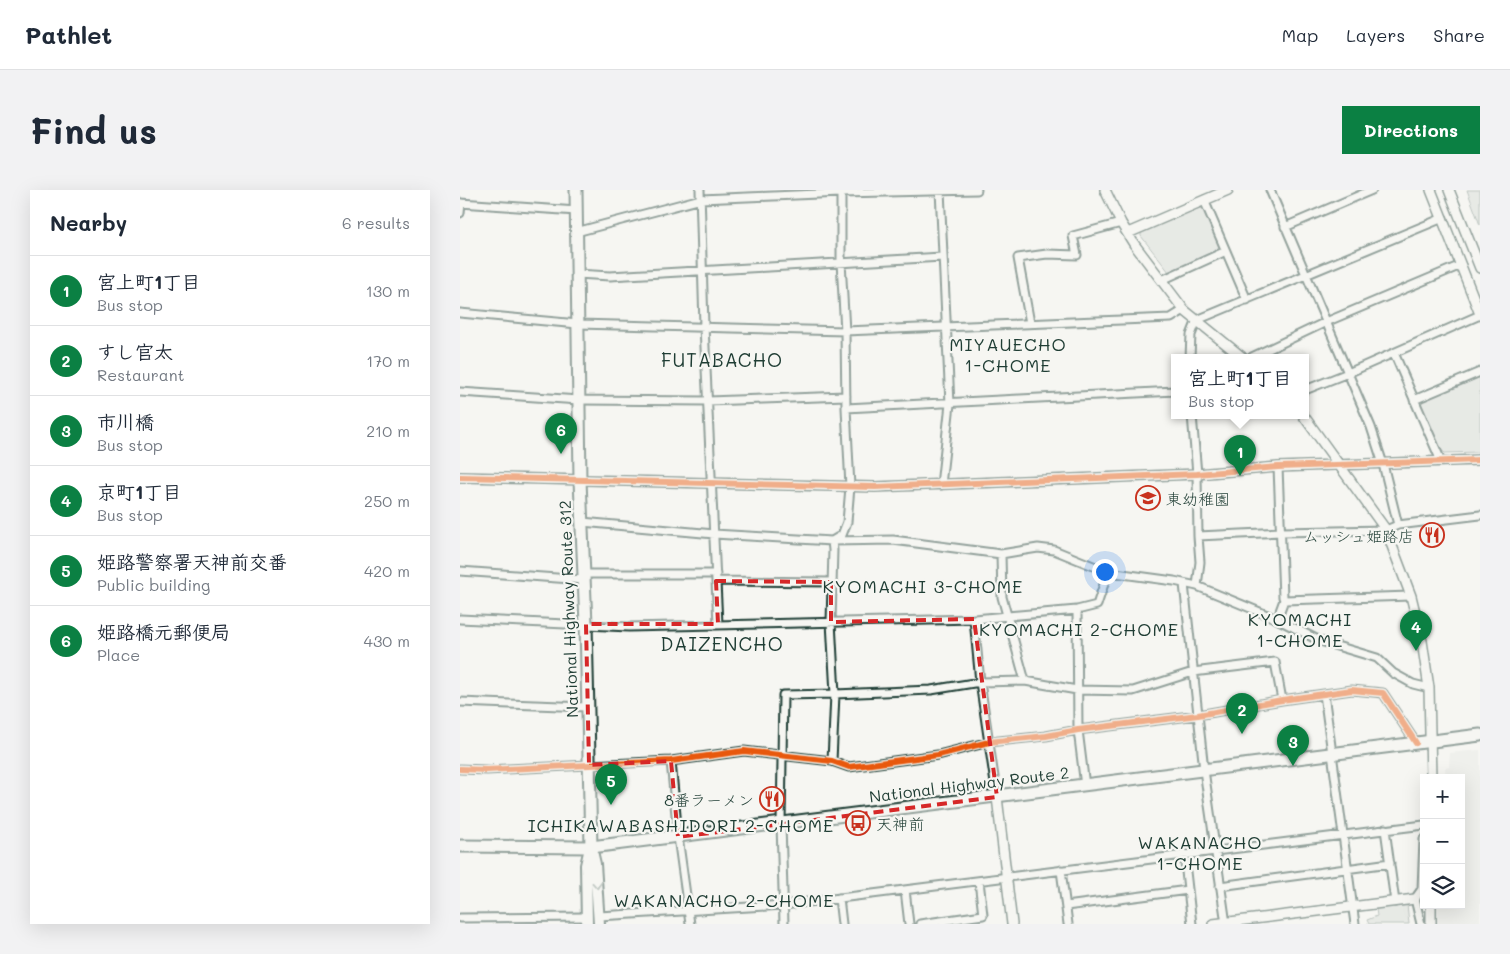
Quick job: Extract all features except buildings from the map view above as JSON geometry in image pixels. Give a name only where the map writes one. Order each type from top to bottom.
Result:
[{"type":"highway","name":"National Highway Route 312","points":[[576,190],[580,480],[586,624],[591,848]]},
{"type":"highway","name":"National Highway Route 2","points":[[460,846],[591,848],[1480,735]]},
{"type":"main road","points":[[591,848],[595,864],[599,920]]},
{"type":"main road","points":[[587,921],[586,865],[591,848]]},
{"type":"street","points":[[700,190],[704,326],[718,624]]},
{"type":"street","points":[[576,232],[701,200],[841,192],[976,190]]},
{"type":"street","points":[[1105,190],[1121,223],[1184,310],[1238,354]]},
{"type":"street","points":[[1128,233],[1228,190]]},
{"type":"street","points":[[1270,190],[1371,427],[1383,464],[1398,525]]},
{"type":"street","points":[[1285,227],[1372,190]]},
{"type":"street","points":[[1309,388],[1480,314],[1432,190]]},
{"type":"street","points":[[1449,190],[1480,268]]},
{"type":"street","points":[[940,191],[950,404],[941,485]]},
{"type":"street","points":[[832,541],[842,535],[847,522],[850,487],[841,262],[841,192]]},
{"type":"street","points":[[1204,200],[1247,300]]},
{"type":"street","points":[[460,213],[461,203],[577,210]]},
{"type":"street","points":[[1190,354],[1191,335],[1197,320],[1443,218]]},
{"type":"street","points":[[1030,323],[1018,258],[1047,254],[1076,256],[1073,236],[1121,223]]},
{"type":"street","points":[[1162,280],[1226,251]]},
{"type":"street","points":[[577,274],[610,276],[942,257]]},
{"type":"street","points":[[1258,354],[1326,322],[1461,265]]},
{"type":"street","points":[[460,312],[578,324],[845,331],[1171,318],[1184,310]]},
{"type":"street","points":[[1394,353],[1441,461]]},
{"type":"street","points":[[1414,400],[1480,372]]},
{"type":"street","points":[[846,408],[1171,391]]},
{"type":"street","points":[[460,392],[580,400],[708,401],[846,396]]},
{"type":"street","points":[[1192,419],[1197,474],[1200,562],[1197,586]]},
{"type":"street","points":[[1306,419],[1386,530],[1411,596],[1422,641],[1429,688],[1431,774]]},
{"type":"street","points":[[460,478],[850,487],[941,485],[1197,474],[1278,467],[1480,460]]},
{"type":"street","points":[[1276,619],[1284,600],[1278,467]]},
{"type":"street","points":[[1198,536],[1386,530],[1398,525],[1480,515]]},
{"type":"street","points":[[582,522],[714,534],[832,541],[893,540],[1001,554],[1038,548],[1054,550],[1108,572],[1197,586],[1276,619],[1320,641],[1376,658],[1393,674],[1413,684],[1429,688]]},
{"type":"street","points":[[832,541],[831,622],[835,694],[832,761]]},
{"type":"street","points":[[1001,554],[1002,596],[1025,681]]},
{"type":"street","points":[[460,571],[584,577],[716,577],[831,582]]},
{"type":"street","points":[[460,619],[629,627],[974,619],[1077,610],[1098,605],[1108,572]]},
{"type":"street","points":[[1184,584],[1204,770],[1225,923]]},
{"type":"street","points":[[1284,600],[1411,596]]},
{"type":"street","points":[[1077,610],[1078,730],[1085,786]]},
{"type":"street","points":[[974,619],[980,682],[997,797],[1012,924]]},
{"type":"street","points":[[784,924],[781,824],[783,695],[931,690],[980,682],[1025,681],[1077,690],[1133,691],[1193,672],[1275,662],[1282,700]]},
{"type":"street","points":[[460,769],[488,770],[671,761],[744,751],[832,761],[849,768],[938,755],[989,742],[1198,715],[1352,690],[1382,693],[1416,743]]},
{"type":"street","points":[[1324,694],[1355,924]]},
{"type":"street","points":[[460,702],[587,708]]},
{"type":"street","points":[[671,761],[678,837],[690,924]]},
{"type":"street","points":[[599,920],[688,911],[784,905],[1420,825]]},
{"type":"street","points":[[1385,829],[1395,902]]},
{"type":"street","points":[[1184,854],[1192,924]]},
{"type":"street","points":[[1220,886],[1390,863]]},
{"type":"street","points":[[1213,924],[1415,899],[1422,889],[1423,864]]},
{"type":"street","points":[[1062,870],[1068,924]]},
{"type":"street","points":[[920,924],[983,915],[979,880]]},
{"type":"street","points":[[905,890],[909,924]]},
{"type":"street","points":[[1066,906],[1188,890]]},
{"type":"street","points":[[839,898],[842,924]]},
{"type":"street","points":[[1415,899],[1421,924]]},
{"type":"street","points":[[1431,909],[1431,924]]},
{"type":"street","points":[[460,918],[587,921]]},
{"type":"highlighted area","points":[[716,581],[831,582],[831,622],[974,619],[997,797],[678,837],[671,761],[589,765],[586,624],[718,624]]},
{"type":"shaded area","points":[[1467,190],[1480,190],[1480,225]]},
{"type":"shaded area","points":[[1199,207],[1205,209],[1219,246],[1218,251],[1169,272],[1141,236],[1141,231]]},
{"type":"shaded area","points":[[1480,376],[1480,452],[1445,453],[1441,450],[1421,405],[1423,400]]},
{"type":"shaded area","points":[[1480,750],[1480,924],[1437,924],[1436,909],[1465,909],[1465,774],[1446,774],[1445,768],[1449,767],[1450,753]]},
{"type":"shaded area","points":[[1407,904],[1409,924],[1369,924],[1367,920],[1377,916],[1376,909]]},
{"type":"cycle path","points":[[460,477],[875,487],[1197,474],[1278,467],[1480,460]]},
{"type":"cycle path","points":[[460,769],[487,770],[671,761],[744,751],[832,761],[849,767],[938,755],[989,742],[1198,715],[1352,690],[1383,693],[1416,743]]},
{"type":"place","name":"姫路橋元郵便局","points":[[561,454]]},
{"type":"place","name":"宮上町1丁目","points":[[1240,476]]},
{"type":"place","name":"東幼稚園","points":[[1148,498]]},
{"type":"place","name":"ムッシュ姫路店","points":[[1432,535]]},
{"type":"place","name":"京町1丁目","points":[[1416,651]]},
{"type":"place","name":"すし官太","points":[[1242,734]]},
{"type":"place","name":"市川橋","points":[[1293,766]]},
{"type":"place","name":"8番ラーメン","points":[[772,799]]},
{"type":"place","name":"姫路警察署天神前交番","points":[[611,805]]},
{"type":"place","name":"天神前","points":[[858,823]]},
{"type":"district","name":"MIYAUECHO 1-CHOME","points":[[1008,354]]},
{"type":"district","name":"FUTABACHO","points":[[722,359]]},
{"type":"district","name":"KYOMACHI 3-CHOME","points":[[923,586]]},
{"type":"district","name":"KYOMACHI 2-CHOME","points":[[1079,629]]},
{"type":"district","name":"KYOMACHI 1-CHOME","points":[[1300,629]]},
{"type":"district","name":"DAIZENCHO","points":[[722,643]]},
{"type":"district","name":"ICHIKAWABASHIDORI 2-CHOME","points":[[681,825]]},
{"type":"district","name":"WAKANACHO 1-CHOME","points":[[1200,852]]},
{"type":"district","name":"WAKANACHO 2-CHOME","points":[[724,900]]}]
